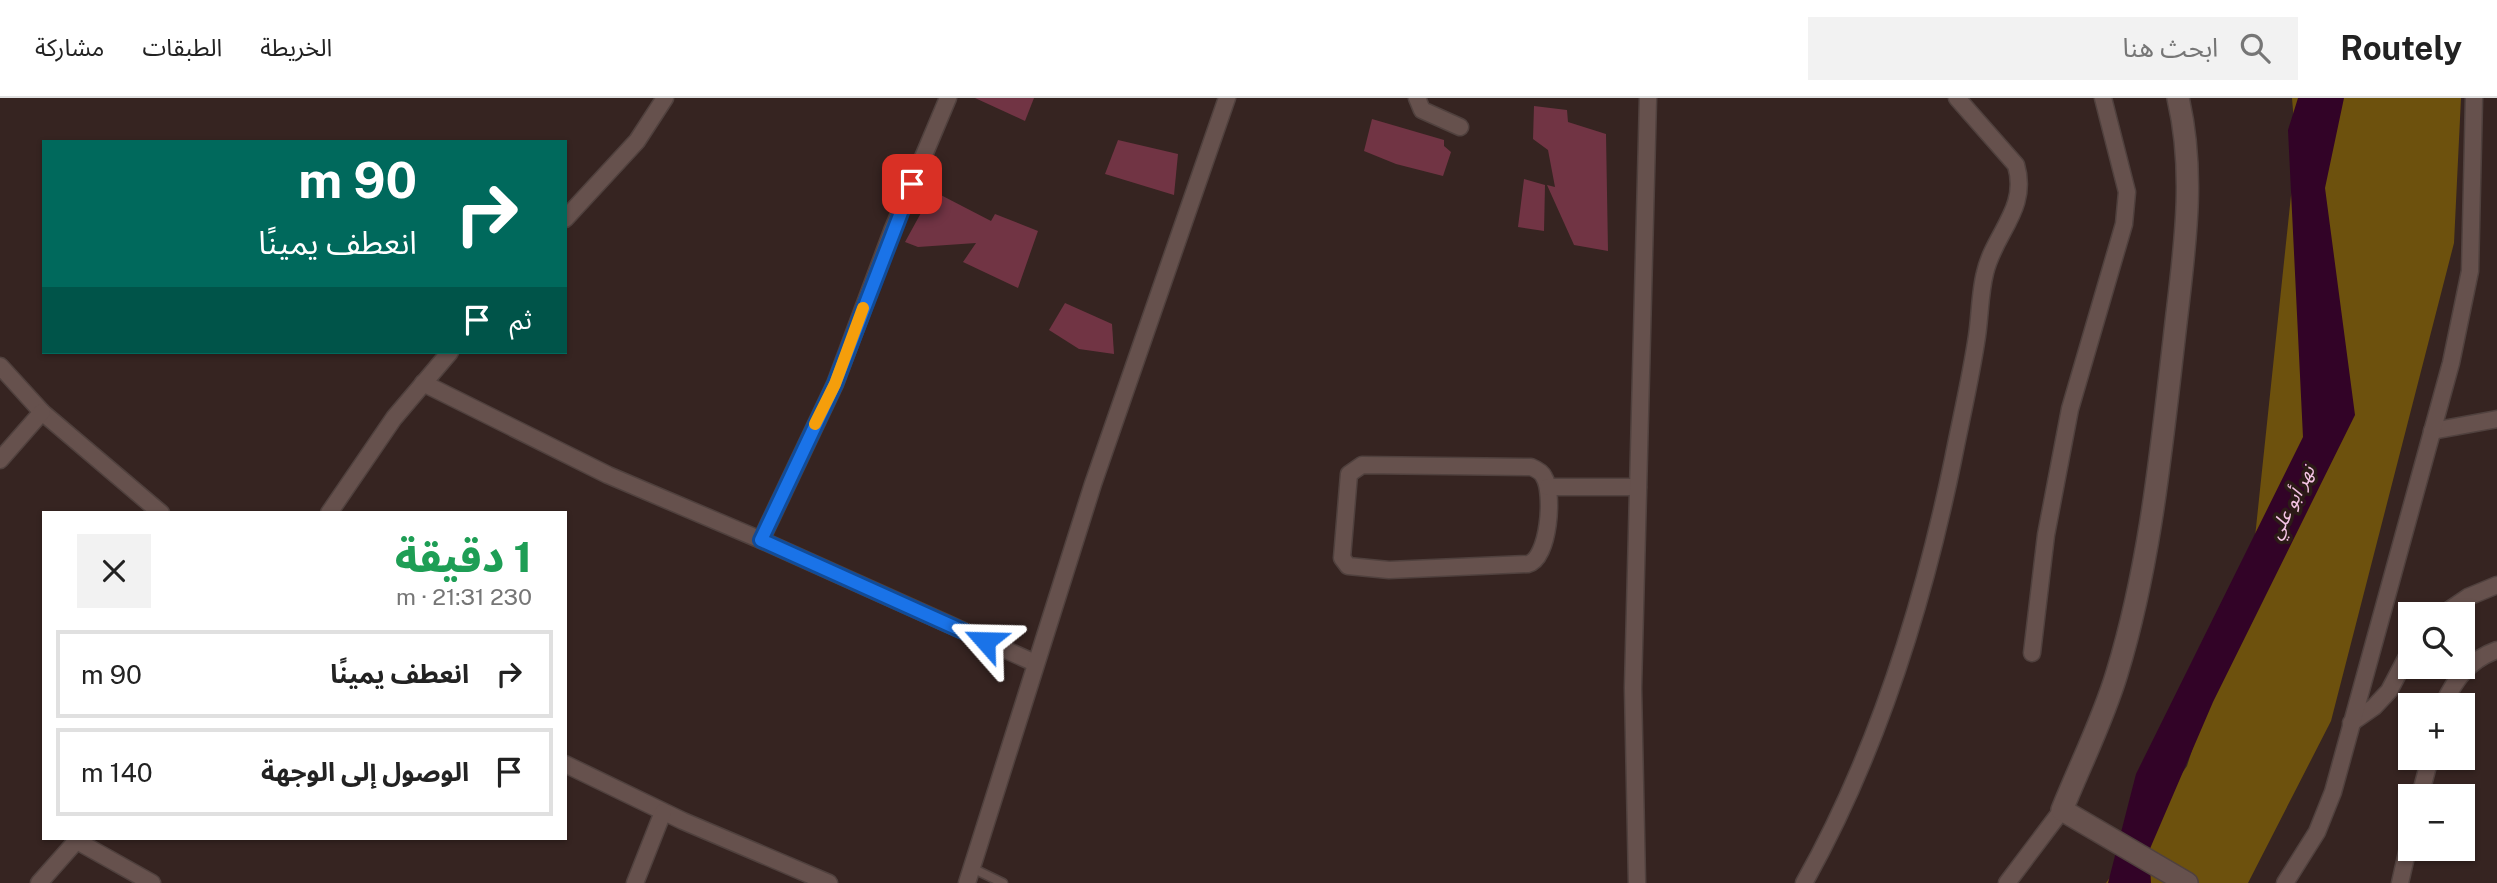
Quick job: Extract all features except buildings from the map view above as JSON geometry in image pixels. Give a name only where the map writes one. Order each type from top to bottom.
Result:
[{"type":"street","points":[[567,217],[637,141],[665,98]]},
{"type":"street","points":[[761,540],[835,384],[892,231],[948,98]]},
{"type":"street","points":[[970,875],[1106,445],[1227,98]]},
{"type":"street","points":[[1418,98],[1422,110],[1460,127]]},
{"type":"street","points":[[1637,883],[1633,688],[1648,98]]},
{"type":"street","points":[[1804,883],[1870,740],[1929,569],[1976,343],[1984,274],[1994,248],[2016,210],[2020,194],[2016,165],[1957,98]]},
{"type":"street","points":[[2032,653],[2046,536],[2070,409],[2124,224],[2127,192],[2103,98]]},
{"type":"street","points":[[2007,883],[2062,810],[2116,677],[2134,612],[2159,474],[2188,225],[2187,142],[2178,98]]},
{"type":"street","points":[[2285,883],[2317,832],[2333,792],[2451,363],[2470,271],[2474,98]]},
{"type":"street","points":[[330,511],[394,418],[448,354]]},
{"type":"street","points":[[0,366],[42,412],[159,511]]},
{"type":"street","points":[[423,383],[608,475],[761,540],[1035,663]]},
{"type":"street","points":[[0,460],[42,412]]},
{"type":"street","points":[[2432,431],[2497,419]]},
{"type":"street","points":[[1362,465],[1531,467],[1545,477],[1548,487],[1546,542],[1542,555],[1533,563],[1389,570],[1357,569],[1348,566],[1342,558],[1349,474],[1362,465]]},
{"type":"street","points":[[1548,487],[1638,487]]},
{"type":"street","points":[[2461,602],[2497,585]]},
{"type":"street","points":[[2450,693],[2471,662],[2497,650]]},
{"type":"street","points":[[2351,723],[2389,691],[2398,673]]},
{"type":"street","points":[[567,765],[663,812],[829,883]]},
{"type":"street","points":[[2062,810],[2187,883]]},
{"type":"street","points":[[635,883],[663,812]]},
{"type":"street","points":[[39,883],[77,840]]},
{"type":"street","points":[[80,840],[152,883]]},
{"type":"street","points":[[2400,883],[2405,861]]},
{"type":"lane","points":[[970,875],[1003,883]]},
{"type":"shaded area","points":[[2292,98],[2461,98],[2454,243],[2331,721],[2248,883],[2106,883],[2187,766],[2253,556],[2296,148]]},
{"type":"water","name":"نهر أبو علي","points":[[2298,98],[2344,98],[2325,188],[2355,415],[2213,702],[2149,851],[2151,883],[2108,883],[2136,774],[2303,437],[2288,130]]},
{"type":"slow traffic","points":[[815,424],[835,384],[863,308]]},
{"type":"route","points":[[912,184],[835,384],[761,540],[985,641]]}]
